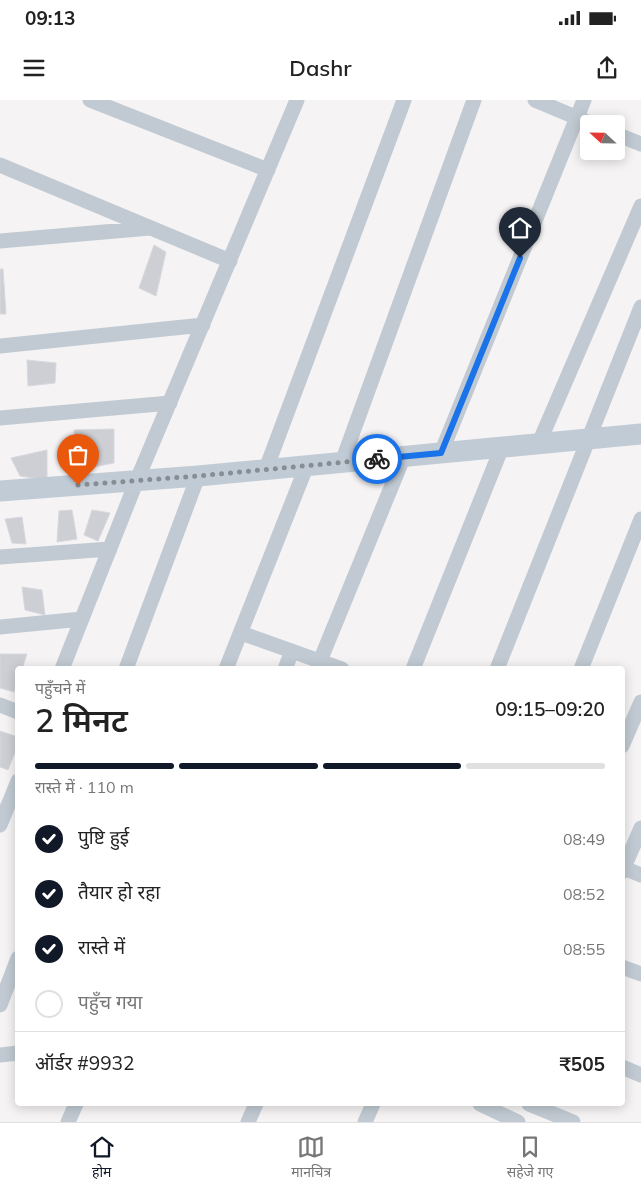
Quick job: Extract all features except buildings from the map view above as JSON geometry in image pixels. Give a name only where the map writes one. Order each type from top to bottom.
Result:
[{"type":"street","points":[[90,100],[268,170]]},
{"type":"street","points":[[63,666],[202,325],[297,100]]},
{"type":"street","points":[[266,469],[404,100]]},
{"type":"street","points":[[342,462],[474,100]]},
{"type":"street","points":[[535,100],[580,118]]},
{"type":"street","points":[[441,453],[584,100]]},
{"type":"street","points":[[625,138],[641,144]]},
{"type":"street","points":[[0,165],[230,261]]},
{"type":"street","points":[[539,443],[641,206]]},
{"type":"street","points":[[0,241],[154,228]]},
{"type":"street","points":[[497,666],[641,307]]},
{"type":"street","points":[[0,346],[202,325]]},
{"type":"street","points":[[0,418],[170,403]]},
{"type":"street","points":[[0,491],[198,476],[641,434]]},
{"type":"street","points":[[414,666],[502,447]]},
{"type":"street","points":[[320,661],[404,456]]},
{"type":"street","points":[[227,666],[308,465]]},
{"type":"street","points":[[127,666],[198,476]]},
{"type":"street","points":[[582,666],[641,519]]},
{"type":"street","points":[[0,557],[110,549]]},
{"type":"street","points":[[0,627],[82,619]]},
{"type":"street","points":[[240,633],[334,666]]},
{"type":"street","points":[[286,666],[292,651]]},
{"type":"street","points":[[625,739],[641,702]]},
{"type":"street","points":[[0,705],[15,711]]},
{"type":"street","points":[[0,825],[4,804],[15,786]]},
{"type":"street","points":[[625,865],[641,828]]},
{"type":"street","points":[[625,871],[641,875]]},
{"type":"street","points":[[0,1004],[15,966]]},
{"type":"street","points":[[625,968],[641,974]]},
{"type":"street","points":[[0,1055],[15,1053]]},
{"type":"street","points":[[625,1068],[641,1075]]},
{"type":"street","points":[[68,1122],[75,1106]]},
{"type":"street","points":[[248,1122],[255,1106]]},
{"type":"street","points":[[365,1122],[372,1106]]},
{"type":"street","points":[[482,1106],[494,1117],[518,1122],[526,1106]]},
{"type":"street","points":[[532,1106],[573,1122]]},
{"type":"way so far","points":[[78,485],[377,459]]},
{"type":"route","points":[[377,459],[441,453],[520,258]]}]
